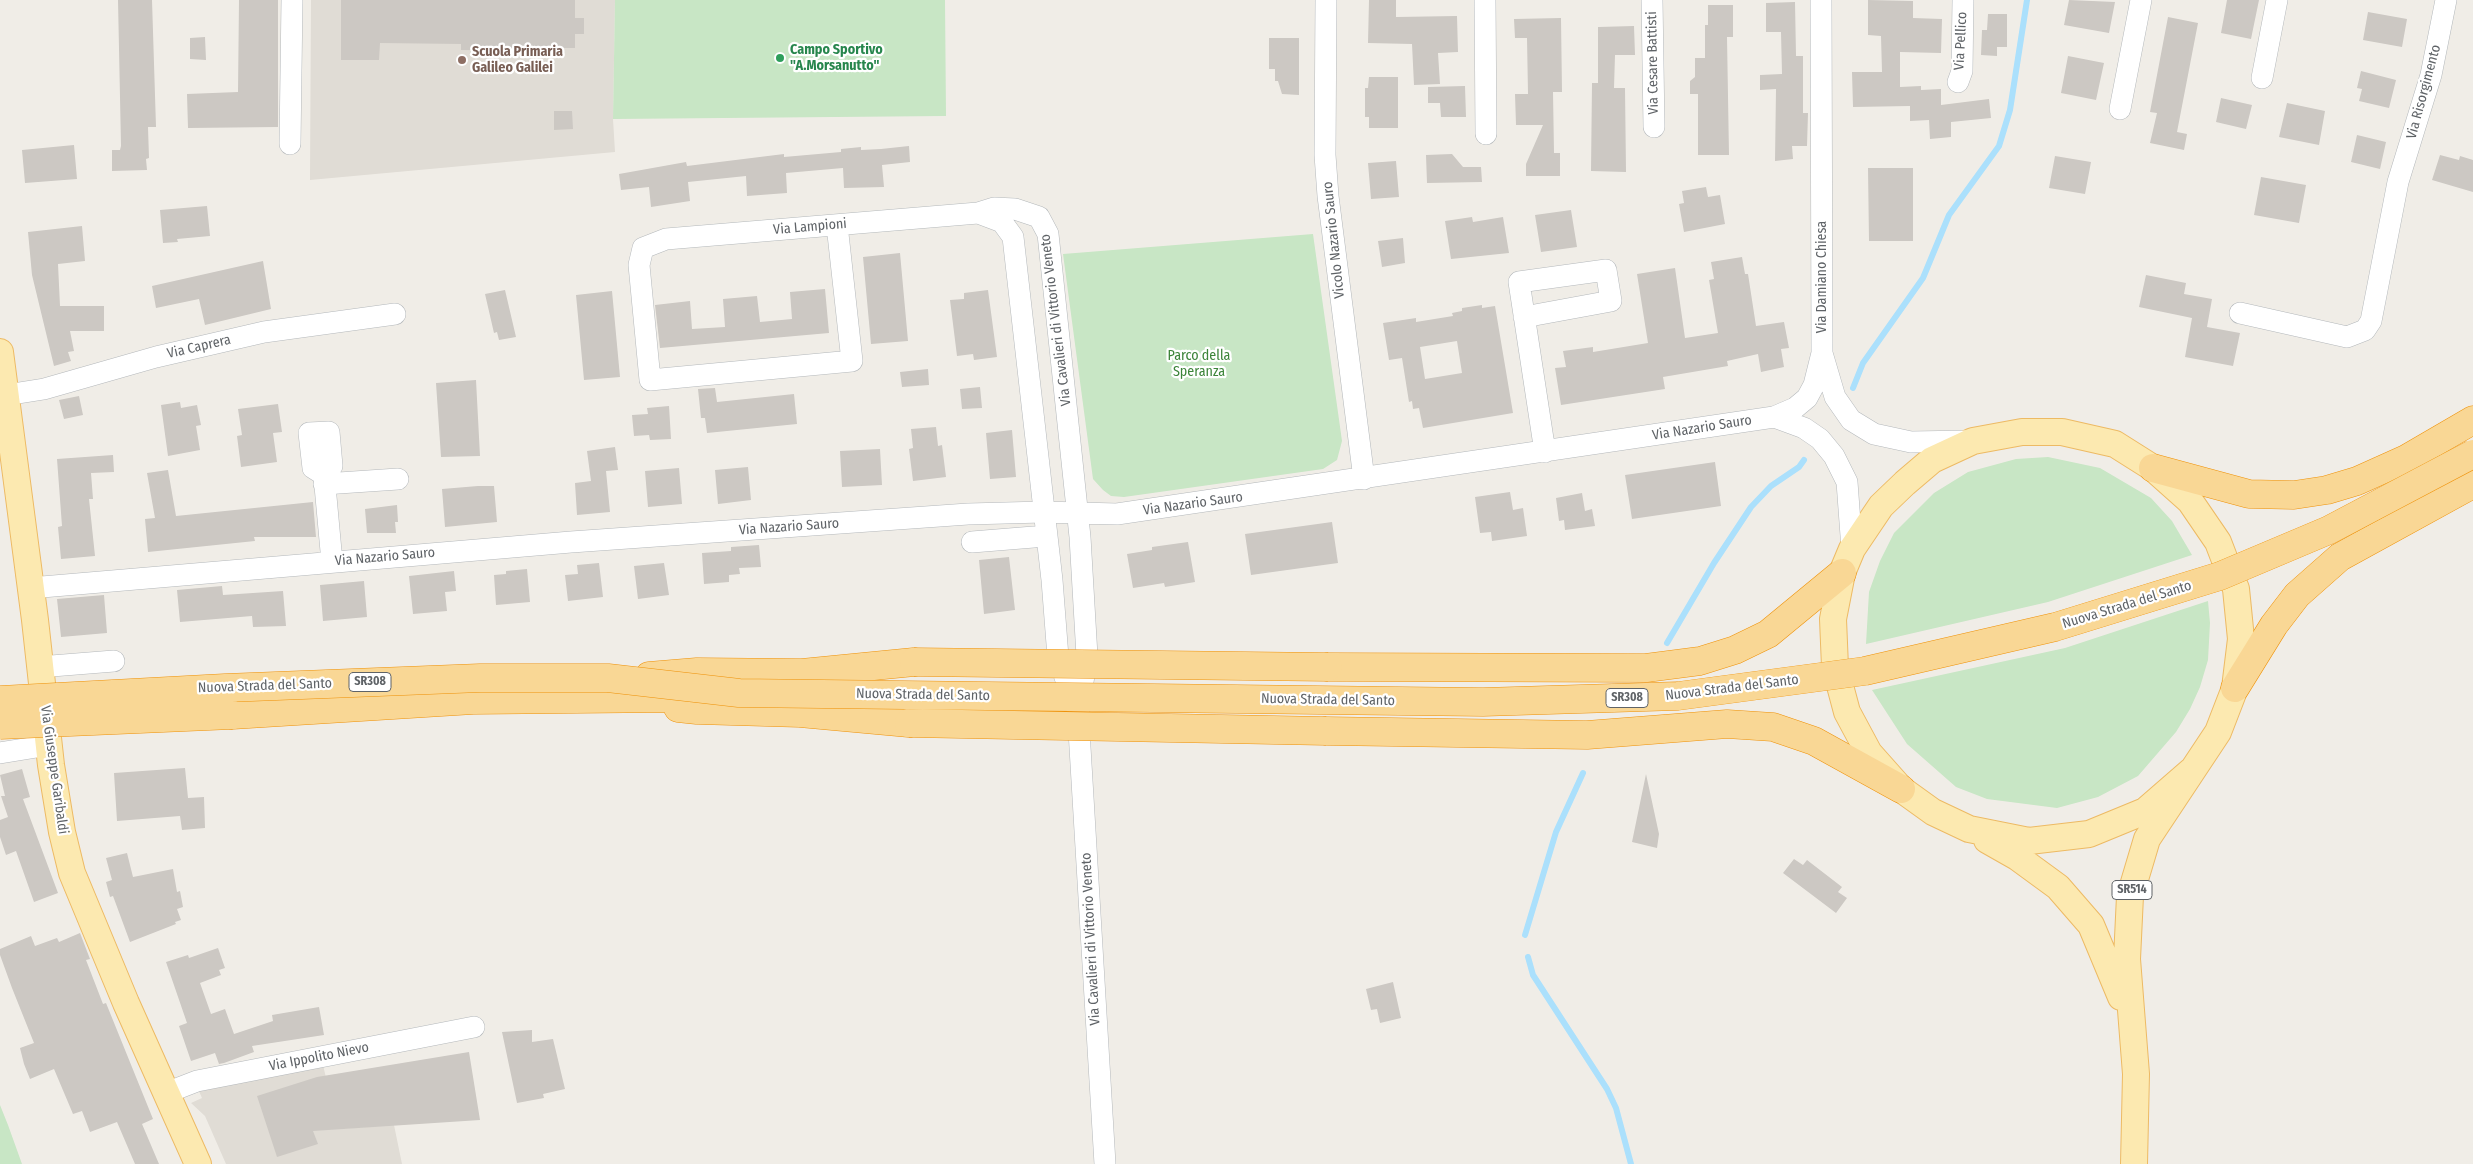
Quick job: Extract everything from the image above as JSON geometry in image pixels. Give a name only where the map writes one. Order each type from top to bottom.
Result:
[{"type":"highway","points":[[2153,468],[2249,494],[2294,496],[2327,490],[2357,481],[2406,459],[2473,420]]},
{"type":"highway","name":"Nuova Strada del Santo","points":[[0,700],[225,688],[480,678],[612,688],[739,693],[1483,702],[1678,696],[1865,672],[2055,627],[2220,576],[2329,530],[2473,454]]},
{"type":"highway","points":[[2235,688],[2274,625],[2298,595],[2340,557],[2473,484]]},
{"type":"highway","points":[[612,688],[697,672],[802,672],[914,662],[1328,667],[1646,668],[1700,661],[1735,650],[1768,634],[1847,561]]},
{"type":"highway","points":[[612,688],[697,710],[800,713],[909,723],[1586,735],[1727,724],[1773,727],[1814,741],[1901,789]]},
{"type":"highway","name":"Nuova Strada del Santo","points":[[0,725],[232,715],[473,700],[612,688]]},
{"type":"main road","name":"Via Giuseppe Garibaldi","points":[[0,352],[49,745],[62,832],[72,873],[198,1164]]},
{"type":"main road","points":[[2022,432],[2062,432],[2115,444],[2153,468],[2190,501],[2218,542],[2236,589],[2241,639],[2235,688],[2218,732],[2191,771],[2145,811],[2089,834],[2029,841],[1969,829],[1933,812],[1901,789],[1869,754],[1847,712],[1835,666],[1834,620],[1847,561],[1881,506],[1932,460],[1973,441],[2022,432]]},
{"type":"main road","name":"SR514","points":[[2134,1164],[2136,1074],[2127,959],[2130,896],[2147,839],[2191,771]]},
{"type":"main road","name":"SR514","points":[[1969,829],[2017,857],[2058,887],[2091,925],[2131,1023]]},
{"type":"street","points":[[290,144],[292,0]]},
{"type":"street","name":"Vicolo Nazario Sauro","points":[[1326,0],[1325,156],[1328,196],[1364,479]]},
{"type":"street","points":[[1484,0],[1486,134]]},
{"type":"street","name":"Via Cesare Battisti","points":[[1652,0],[1654,127]]},
{"type":"street","name":"Via Damiano Chiesa","points":[[1821,0],[1822,353],[1835,397],[1851,420],[1874,434],[1911,442],[1973,441]]},
{"type":"street","name":"Via Pellico","points":[[1958,82],[1962,72],[1963,0]]},
{"type":"street","points":[[2120,109],[2141,0]]},
{"type":"street","points":[[2262,78],[2277,0]]},
{"type":"street","name":"Via Risorgimento","points":[[2240,313],[2347,337],[2365,330],[2371,321],[2398,182],[2431,75],[2446,0]]},
{"type":"street","name":"Via Cavalieri di Vittorio Veneto","points":[[978,213],[994,208],[1015,208],[1039,217],[1048,234],[1078,513],[1086,656],[1078,714],[1105,1164]]},
{"type":"street","name":"Via Lampioni","points":[[837,225],[852,361],[650,380],[639,265],[643,248],[666,239],[978,213]]},
{"type":"street","name":"Via Cavalieri di Vittorio Veneto","points":[[978,213],[1002,222],[1013,237],[1058,657],[1078,714]]},
{"type":"street","name":"Via Caprera","points":[[6,395],[44,390],[156,357],[264,332],[395,314]]},
{"type":"street","points":[[1524,316],[1545,452]]},
{"type":"street","name":"Via Nazario Sauro","points":[[30,588],[571,542],[958,515],[1043,512],[1118,514],[1774,417],[1795,408],[1807,398],[1814,385],[1822,353]]},
{"type":"street","points":[[1774,417],[1804,428],[1820,439],[1834,456],[1847,482],[1847,561]]},
{"type":"street","points":[[332,562],[324,480],[398,479]]},
{"type":"street","points":[[972,542],[1046,536]]},
{"type":"street","points":[[39,666],[114,661]]},
{"type":"street","points":[[0,754],[49,745]]},
{"type":"street","name":"Via Ippolito Nievo","points":[[166,1093],[197,1082],[474,1027]]},
{"type":"shaded area","name":"Scuola Primaria Galileo Galilei","points":[[311,0],[615,0],[613,119],[615,152],[310,180]]},
{"type":"shaded area","points":[[323,1065],[338,1129],[394,1125],[402,1164],[226,1164],[205,1116],[191,1103],[202,1098],[198,1089]]},
{"type":"green space","name":"Campo Sportivo \"A.Morsanutto\"","points":[[615,0],[945,0],[946,116],[613,119]]},
{"type":"green space","name":"Parco della Speranza","points":[[1313,234],[1342,441],[1337,460],[1323,469],[1124,497],[1111,496],[1103,490],[1093,479],[1063,254]]},
{"type":"green space","points":[[2048,457],[2100,468],[2151,498],[2172,521],[2192,555],[2048,602],[1866,644],[1869,592],[1880,561],[1894,533],[1934,493],[1968,472],[2016,459]]},
{"type":"green space","points":[[2208,601],[2210,623],[2208,660],[2200,687],[2190,709],[2176,732],[2138,776],[2098,797],[2057,808],[1987,799],[1956,787],[1907,744],[1872,690],[2065,648]]},
{"type":"green space","points":[[0,1105],[8,1125],[22,1164],[0,1164]]},
{"type":"building","points":[[118,0],[152,0],[156,127],[148,127],[149,158],[146,159],[147,170],[112,171],[112,150],[120,150],[121,146]]},
{"type":"building","points":[[239,0],[278,0],[278,127],[188,128],[187,94],[238,92]]},
{"type":"building","points":[[341,0],[575,0],[575,18],[584,18],[584,34],[575,34],[575,48],[559,48],[559,51],[461,50],[461,44],[380,43],[379,60],[341,60]]},
{"type":"building","points":[[1369,0],[1396,0],[1396,17],[1457,16],[1458,52],[1438,53],[1440,84],[1414,85],[1412,44],[1368,43]]},
{"type":"building","points":[[1868,0],[1913,1],[1913,18],[1942,19],[1941,53],[1900,52],[1900,87],[1921,86],[1921,90],[1941,89],[1941,105],[1989,99],[1991,118],[1951,122],[1951,137],[1930,139],[1929,120],[1910,121],[1910,106],[1853,107],[1852,72],[1882,72],[1881,36],[1868,35]]},
{"type":"building","points":[[2069,0],[2115,2],[2109,33],[2064,25]]},
{"type":"building","points":[[2227,0],[2259,0],[2251,39],[2221,33]]},
{"type":"building","points":[[1795,2],[1796,56],[1803,56],[1803,113],[1808,113],[1807,146],[1792,146],[1793,159],[1775,161],[1776,89],[1760,90],[1760,75],[1782,74],[1781,32],[1766,32],[1766,3]]},
{"type":"building","points":[[1708,5],[1733,5],[1733,37],[1727,37],[1729,155],[1698,155],[1698,94],[1690,94],[1690,81],[1695,77],[1695,58],[1705,58],[1705,25],[1708,25]]},
{"type":"building","points":[[2368,12],[2407,19],[2402,47],[2363,40]]},
{"type":"building","points":[[1988,14],[2007,14],[2007,47],[1997,47],[1997,56],[1981,55],[1982,30],[1987,30]]},
{"type":"building","points":[[2168,17],[2198,23],[2177,132],[2187,134],[2184,150],[2150,143],[2157,113],[2150,112]]},
{"type":"building","points":[[1561,18],[1562,92],[1553,92],[1554,153],[1560,153],[1560,176],[1526,176],[1526,164],[1543,125],[1516,125],[1515,94],[1528,94],[1527,38],[1515,38],[1514,19]]},
{"type":"building","points":[[1634,26],[1635,55],[1615,55],[1614,88],[1625,88],[1626,172],[1591,171],[1592,83],[1598,83],[1598,27]]},
{"type":"building","points":[[205,37],[206,60],[190,59],[190,38]]},
{"type":"building","points":[[1269,38],[1299,38],[1299,95],[1282,94],[1278,81],[1275,81],[1275,69],[1269,69]]},
{"type":"building","points":[[2068,56],[2104,63],[2096,100],[2061,93]]},
{"type":"building","points":[[2361,71],[2396,80],[2389,108],[2359,101],[2362,89],[2357,88]]},
{"type":"building","points":[[1369,77],[1398,77],[1398,128],[1369,128],[1369,117],[1365,117],[1365,88],[1368,88]]},
{"type":"building","points":[[1465,86],[1466,117],[1441,117],[1440,103],[1428,103],[1428,87]]},
{"type":"building","points":[[2221,98],[2252,105],[2246,129],[2216,122]]},
{"type":"building","points":[[2287,103],[2325,111],[2319,145],[2279,137]]},
{"type":"building","points":[[554,111],[572,111],[573,129],[554,130]]},
{"type":"building","points":[[2357,135],[2386,142],[2380,169],[2351,162]]},
{"type":"building","points":[[74,145],[77,179],[25,183],[22,150]]},
{"type":"building","points":[[909,146],[910,162],[882,165],[884,187],[844,188],[843,168],[786,173],[787,193],[747,196],[746,176],[688,182],[690,201],[651,207],[649,187],[621,190],[619,174],[686,162],[687,166],[784,154],[784,157],[841,152],[841,149],[861,147],[861,150]]},
{"type":"building","points":[[1452,154],[1463,167],[1481,167],[1482,182],[1427,183],[1426,155]]},
{"type":"building","points":[[2440,155],[2459,160],[2460,156],[2473,160],[2473,192],[2432,180]]},
{"type":"building","points":[[2055,156],[2091,162],[2085,194],[2049,188]]},
{"type":"building","points":[[1396,161],[1399,197],[1371,199],[1368,163]]},
{"type":"building","points":[[1868,168],[1913,168],[1913,241],[1869,241]]},
{"type":"building","points":[[2261,177],[2306,185],[2299,223],[2254,215]]},
{"type":"building","points":[[1706,187],[1708,197],[1720,195],[1725,224],[1684,232],[1679,204],[1684,203],[1682,191]]},
{"type":"building","points":[[207,206],[210,236],[177,239],[178,242],[163,243],[160,210]]},
{"type":"building","points":[[1571,210],[1577,247],[1541,252],[1535,215]]},
{"type":"building","points":[[1472,217],[1473,222],[1503,217],[1509,253],[1451,259],[1445,221]]},
{"type":"building","points":[[82,226],[85,261],[58,264],[60,306],[104,306],[104,331],[70,331],[74,351],[68,352],[71,361],[54,366],[32,275],[28,232]]},
{"type":"building","points":[[1403,238],[1405,263],[1382,267],[1378,241]]},
{"type":"building","points":[[900,253],[908,341],[871,344],[863,257]]},
{"type":"building","points":[[1742,257],[1745,274],[1748,274],[1756,326],[1784,322],[1789,348],[1781,349],[1784,367],[1761,372],[1758,354],[1727,361],[1728,366],[1663,377],[1665,389],[1561,405],[1555,368],[1566,367],[1563,351],[1593,347],[1593,352],[1648,343],[1637,274],[1675,268],[1685,338],[1718,333],[1709,280],[1714,279],[1711,262]]},
{"type":"building","points":[[263,261],[271,309],[205,325],[199,299],[156,308],[152,286]]},
{"type":"building","points":[[2146,275],[2186,283],[2184,294],[2212,299],[2207,327],[2240,333],[2233,366],[2185,357],[2192,318],[2139,307]]},
{"type":"building","points":[[825,289],[829,333],[660,348],[655,305],[690,301],[692,329],[725,327],[723,299],[757,296],[760,322],[792,319],[790,292]]},
{"type":"building","points":[[505,290],[516,337],[499,340],[497,332],[494,333],[485,294]]},
{"type":"building","points":[[988,290],[997,357],[974,360],[973,354],[957,356],[950,300],[964,299],[964,293]]},
{"type":"building","points":[[612,291],[620,377],[584,380],[576,295]]},
{"type":"building","points":[[1482,305],[1482,308],[1495,306],[1513,413],[1423,428],[1419,408],[1413,409],[1412,401],[1409,402],[1402,358],[1389,360],[1383,323],[1416,318],[1416,322],[1453,316],[1452,313],[1462,311],[1462,308]],"holes":[[[1457,341],[1462,373],[1425,379],[1420,347]]]},
{"type":"building","points":[[928,369],[929,385],[902,387],[900,372]]},
{"type":"building","points":[[476,380],[480,456],[441,457],[436,383]]},
{"type":"building","points":[[980,387],[982,408],[962,409],[960,389]]},
{"type":"building","points":[[715,388],[717,402],[794,394],[797,424],[707,433],[705,418],[701,418],[698,389]]},
{"type":"building","points":[[79,396],[83,415],[64,419],[59,400]]},
{"type":"building","points":[[180,402],[181,408],[197,405],[201,425],[196,426],[200,450],[168,456],[161,405]]},
{"type":"building","points":[[278,404],[282,432],[273,433],[277,462],[241,467],[237,436],[242,435],[238,409]]},
{"type":"building","points":[[669,406],[671,439],[650,440],[649,435],[634,436],[632,415],[648,414],[647,408]]},
{"type":"building","points":[[936,427],[938,446],[942,445],[946,477],[913,481],[909,449],[913,448],[911,429]]},
{"type":"building","points":[[1012,430],[1016,477],[990,479],[986,433]]},
{"type":"building","points":[[615,447],[618,470],[606,471],[610,512],[577,515],[575,483],[591,481],[587,451]]},
{"type":"building","points":[[880,449],[882,485],[842,487],[840,451]]},
{"type":"building","points":[[113,455],[114,472],[91,473],[93,499],[89,499],[95,556],[61,559],[58,527],[62,526],[57,459]]},
{"type":"building","points":[[1715,462],[1721,506],[1632,519],[1625,475]]},
{"type":"building","points":[[748,467],[751,500],[718,504],[715,470]]},
{"type":"building","points":[[679,468],[682,504],[648,507],[645,471]]},
{"type":"building","points":[[168,470],[176,516],[313,502],[316,537],[254,537],[255,541],[148,552],[145,519],[155,518],[147,473]]},
{"type":"building","points":[[494,486],[497,522],[445,527],[442,489]]},
{"type":"building","points":[[1510,492],[1513,510],[1523,508],[1527,536],[1492,541],[1491,532],[1480,533],[1475,497]]},
{"type":"building","points":[[1582,493],[1585,511],[1592,509],[1595,526],[1565,530],[1564,520],[1559,521],[1556,498]]},
{"type":"building","points":[[397,505],[398,522],[395,522],[396,533],[367,533],[365,509]]},
{"type":"building","points":[[1332,522],[1338,563],[1251,575],[1245,534]]},
{"type":"building","points":[[1188,542],[1195,582],[1165,587],[1164,583],[1133,588],[1127,554],[1152,550],[1152,547]]},
{"type":"building","points":[[759,545],[761,567],[739,568],[740,574],[729,575],[729,582],[704,584],[702,553],[731,551],[731,547]]},
{"type":"building","points":[[1009,557],[1015,610],[984,614],[979,560]]},
{"type":"building","points":[[599,563],[603,597],[568,601],[565,575],[578,574],[577,565]]},
{"type":"building","points":[[664,563],[669,595],[638,599],[634,566]]},
{"type":"building","points":[[527,569],[530,602],[496,605],[494,575],[506,574],[506,571]]},
{"type":"building","points":[[454,571],[456,591],[445,592],[447,611],[413,614],[409,576]]},
{"type":"building","points":[[364,581],[367,617],[323,621],[320,585]]},
{"type":"building","points":[[222,586],[223,595],[283,591],[286,626],[253,627],[252,616],[180,622],[177,590]]},
{"type":"building","points":[[104,595],[107,633],[61,637],[57,599]]},
{"type":"building","points":[[185,768],[188,798],[204,797],[205,828],[182,830],[180,816],[117,821],[114,773]]},
{"type":"building","points":[[22,769],[30,797],[23,799],[58,893],[34,902],[16,851],[6,855],[0,837],[0,820],[8,817],[1,796],[5,796],[0,775]]},
{"type":"building","points":[[1646,774],[1659,834],[1657,848],[1632,842]]},
{"type":"building","points":[[127,853],[133,877],[173,869],[177,892],[180,891],[183,907],[177,909],[181,920],[175,922],[176,924],[130,942],[113,896],[110,897],[106,882],[112,880],[106,858]]},
{"type":"building","points":[[1794,859],[1803,865],[1807,860],[1842,887],[1838,892],[1847,898],[1836,913],[1783,873]]},
{"type":"building","points":[[80,933],[90,959],[86,960],[103,1004],[106,1003],[153,1119],[142,1124],[159,1164],[135,1164],[117,1122],[90,1132],[82,1111],[73,1114],[54,1069],[30,1079],[24,1064],[20,1048],[34,1043],[0,955],[0,949],[31,936],[35,946],[57,938],[59,942]]},
{"type":"building","points":[[218,948],[225,968],[219,970],[221,975],[200,983],[211,1014],[225,1009],[234,1034],[273,1021],[272,1015],[319,1007],[324,1035],[252,1046],[254,1052],[219,1064],[215,1053],[191,1061],[179,1026],[187,1023],[166,962],[188,955],[189,958]]},
{"type":"building","points":[[1393,982],[1401,1018],[1380,1023],[1377,1009],[1371,1010],[1366,989]]},
{"type":"building","points":[[532,1030],[532,1042],[553,1039],[565,1089],[543,1094],[544,1098],[517,1103],[502,1032]]},
{"type":"building","points":[[469,1052],[480,1120],[313,1131],[318,1144],[277,1157],[257,1096],[317,1077]]},
{"type":"waterway","points":[[1853,388],[1863,363],[1923,278],[1949,215],[1999,146],[2010,110],[2027,0]]},
{"type":"waterway","points":[[1667,643],[1714,563],[1751,507],[1771,486],[1799,467],[1804,460]]},
{"type":"waterway","points":[[1525,935],[1556,832],[1583,773]]},
{"type":"waterway","points":[[1528,957],[1533,975],[1607,1089],[1616,1108],[1631,1164]]},
{"type":"place","name":"Campo Sportivo \"A.Morsanutto\"","points":[[780,58]]},
{"type":"place","name":"Scuola Primaria Galileo Galilei","points":[[462,60]]}]
